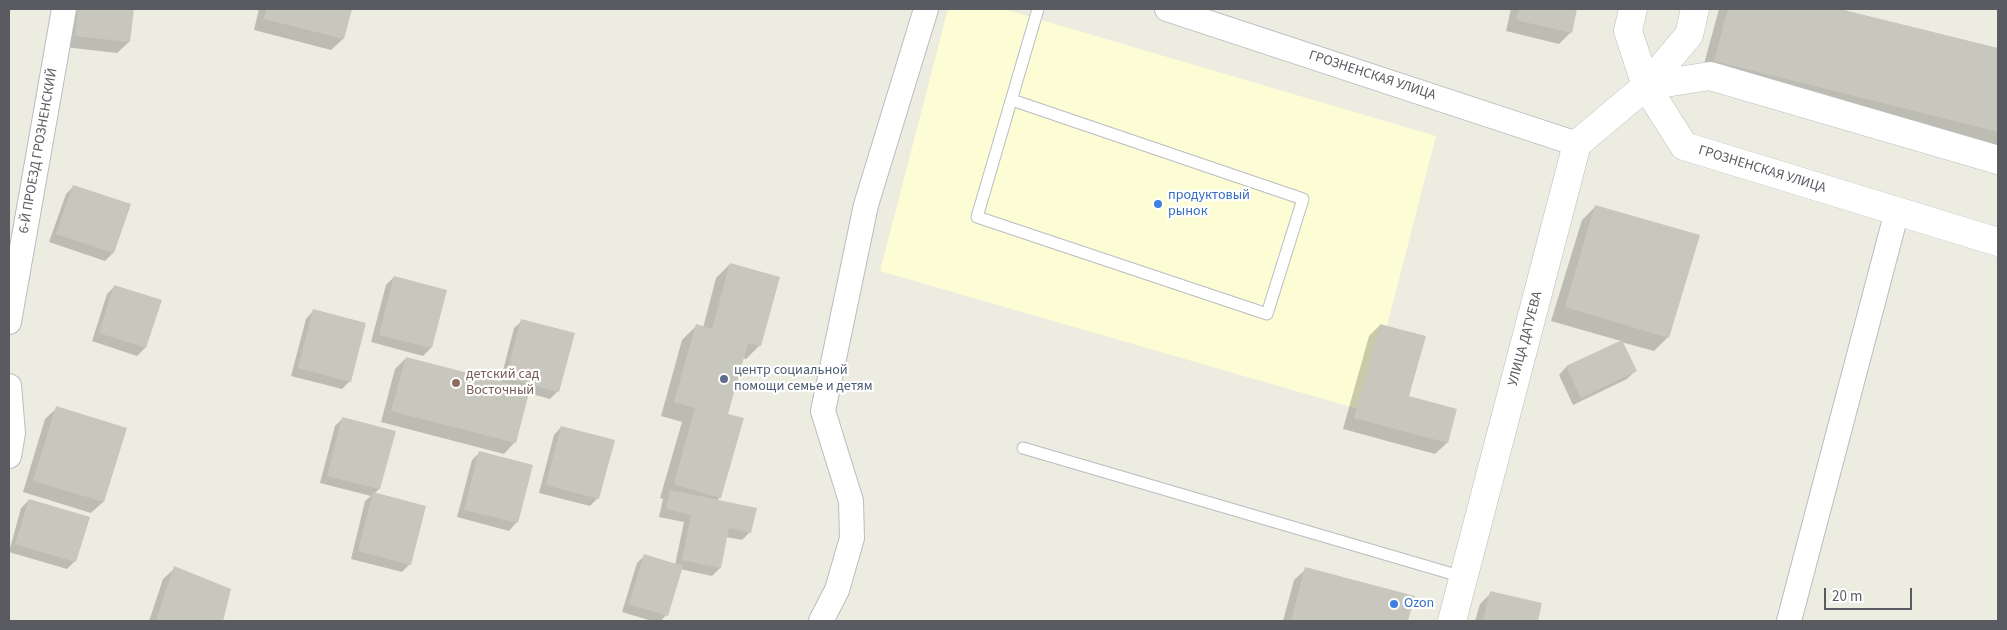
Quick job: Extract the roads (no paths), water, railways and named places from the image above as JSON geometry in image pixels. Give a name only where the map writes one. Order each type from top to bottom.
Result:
[{"type":"street","name":"6-Й ПРОЕЗД ГРОЗНЕНСКИЙ","points":[[9,322],[64,9]]},
{"type":"street","points":[[821,621],[836,590],[852,538],[851,502],[823,411],[866,205],[926,9]]},
{"type":"street","name":"ГРОЗНЕНСКАЯ УЛИЦА","points":[[1167,9],[1577,144]]},
{"type":"street","points":[[1633,9],[1628,30],[1646,86]]},
{"type":"street","points":[[1577,144],[1646,86],[1689,35],[1695,9]]},
{"type":"street","points":[[1646,86],[1710,76],[1998,160]]},
{"type":"street","name":"ГРОЗНЕНСКАЯ УЛИЦА","points":[[1646,86],[1684,146],[1998,242]]},
{"type":"street","name":"УЛИЦА ДАТУЕВА","points":[[1452,621],[1577,144]]},
{"type":"street","points":[[1789,621],[1897,211]]},
{"type":"street","points":[[9,386],[13,433],[9,456]]},
{"type":"lane","points":[[1012,100],[1303,199],[1267,314],[977,217],[1038,9]]},
{"type":"lane","points":[[1023,448],[1463,578]]},
{"type":"place","name":"продуктовый рынок","points":[[1158,204]]},
{"type":"place","name":"центр социальной помощи семье и детям","points":[[724,379]]},
{"type":"place","name":"детский сад Восточный","points":[[456,383]]},
{"type":"place","name":"Ozon","points":[[1394,604]]}]
